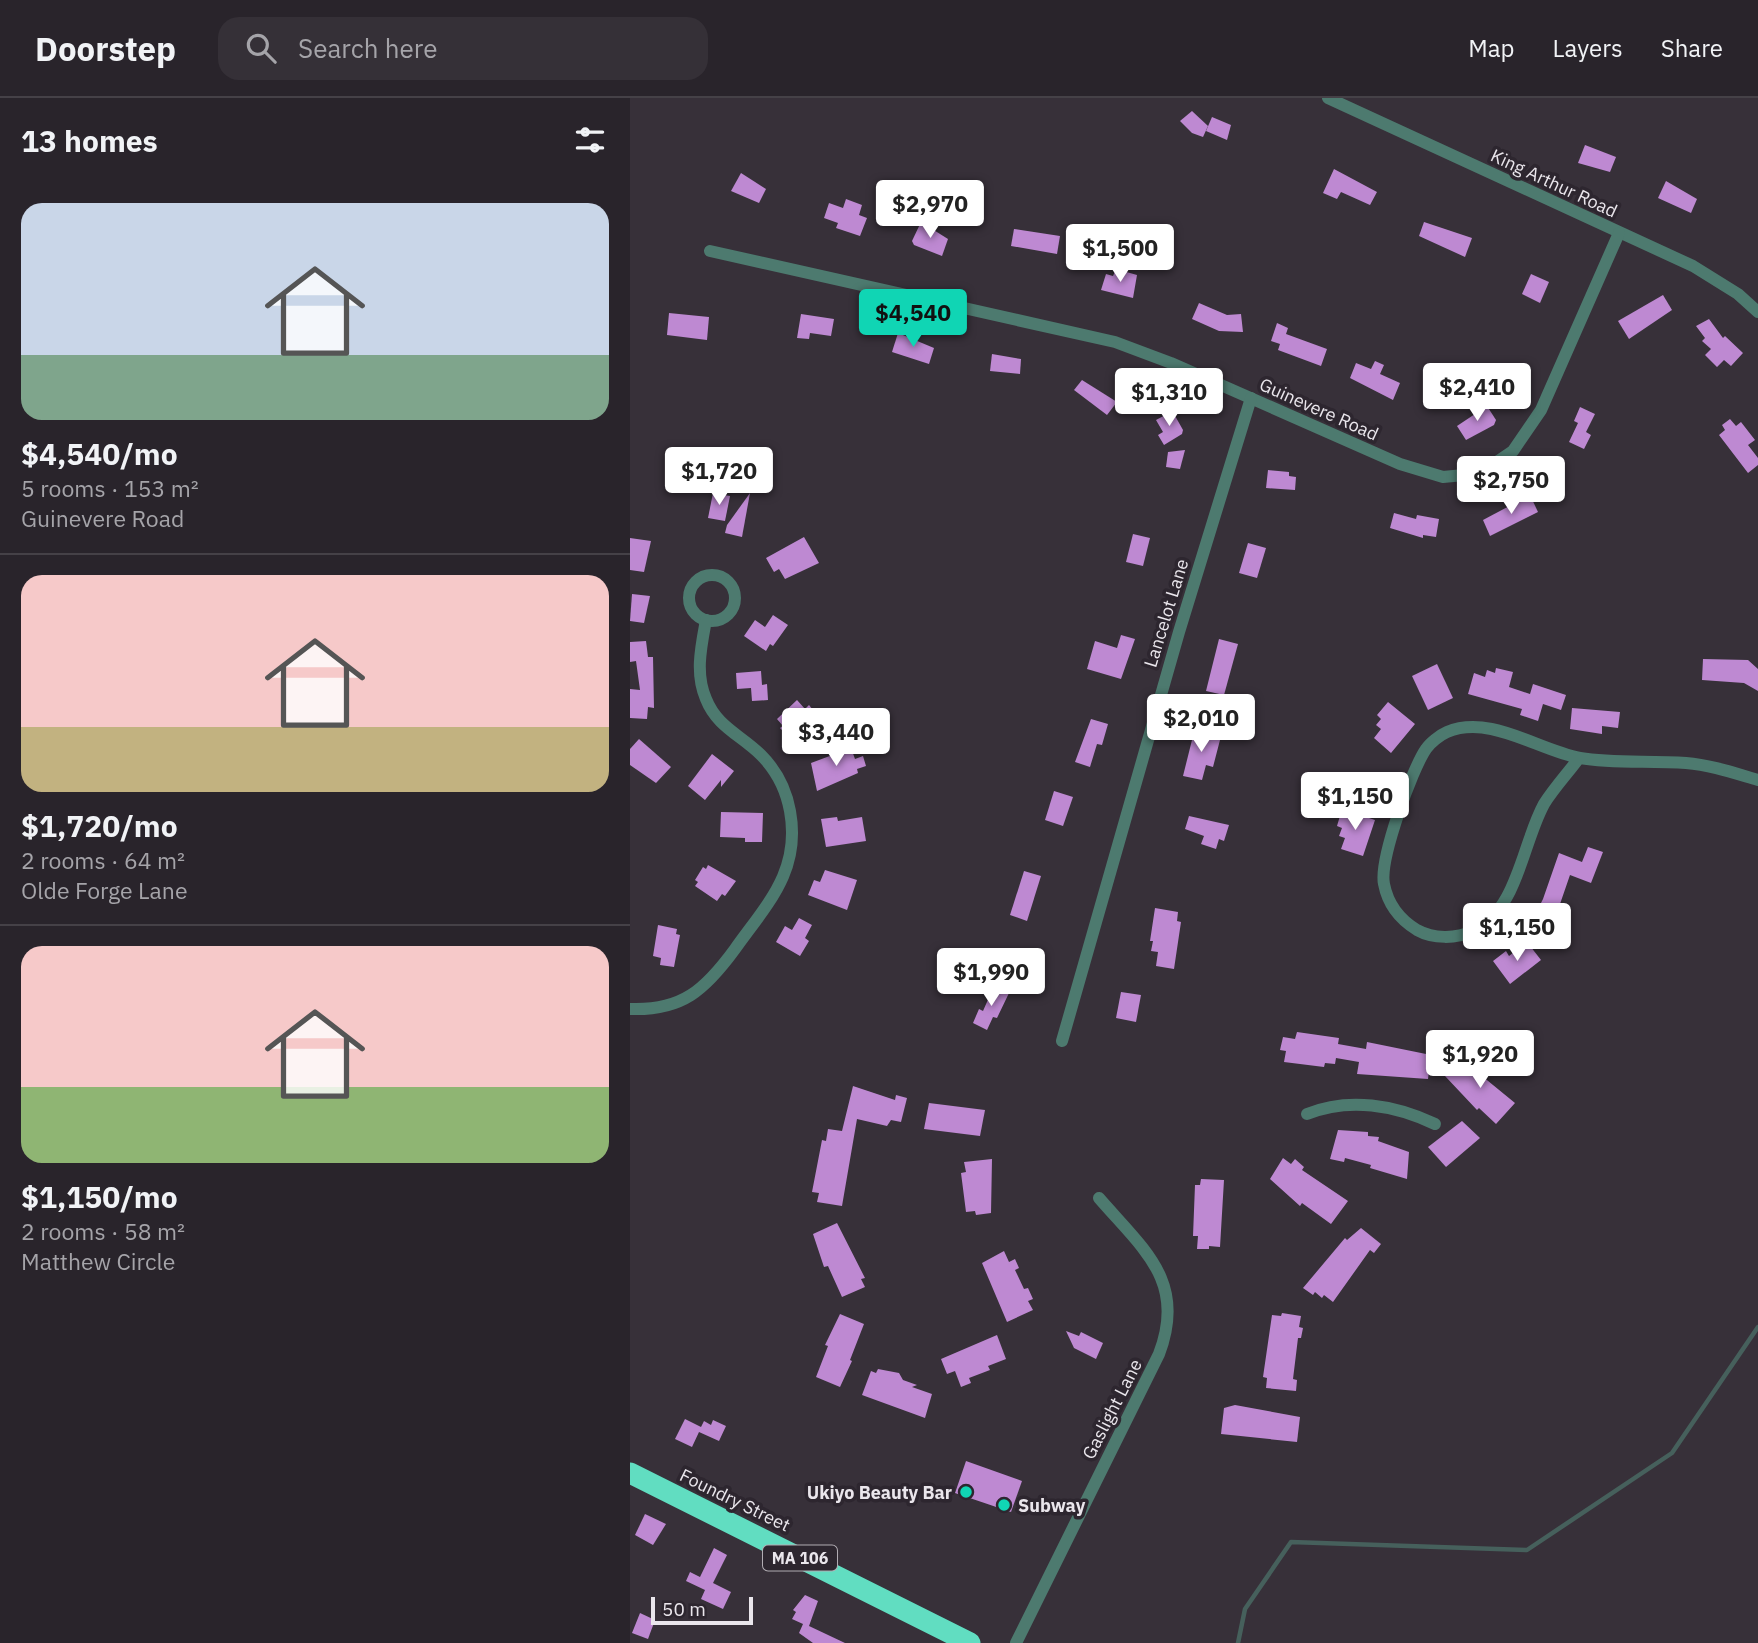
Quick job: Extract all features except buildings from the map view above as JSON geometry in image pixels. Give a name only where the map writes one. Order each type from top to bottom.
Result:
[{"type":"highway","name":"Foundry Street","points":[[630,1473],[971,1643]]},
{"type":"street","name":"King Arthur Road","points":[[1328,98],[1708,275],[1758,312]]},
{"type":"street","name":"Guinevere Road","points":[[710,251],[1115,342],[1428,474],[1454,477],[1488,468],[1513,451],[1541,410],[1619,233]]},
{"type":"street","name":"Lancelot Lane","points":[[1062,1041],[1179,632],[1251,398]]},
{"type":"street","points":[[630,1009],[659,1010],[679,1003],[701,989],[722,967],[782,883],[791,859],[793,831],[788,801],[775,769],[754,748],[725,729],[705,697],[700,680],[700,662],[706,620]]},
{"type":"street","points":[[1580,758],[1545,804],[1505,901],[1491,919],[1472,932],[1450,937],[1426,935],[1405,922],[1390,905],[1383,882],[1385,856],[1417,764],[1428,746],[1445,733],[1466,727],[1491,729],[1580,758],[1705,765],[1758,780]]},
{"type":"street","points":[[1307,1114],[1330,1105],[1368,1105],[1435,1124]]},
{"type":"street","name":"Gaslight Lane","points":[[1016,1643],[1159,1354],[1168,1328],[1169,1304],[1161,1272],[1098,1198]]},
{"type":"waterway","points":[[1238,1643],[1245,1609],[1291,1542],[1527,1550],[1672,1453],[1758,1327]]},
{"type":"place","name":"Ukiyo Beauty Bar","points":[[966,1492]]},
{"type":"place","name":"Subway","points":[[1004,1505]]}]
